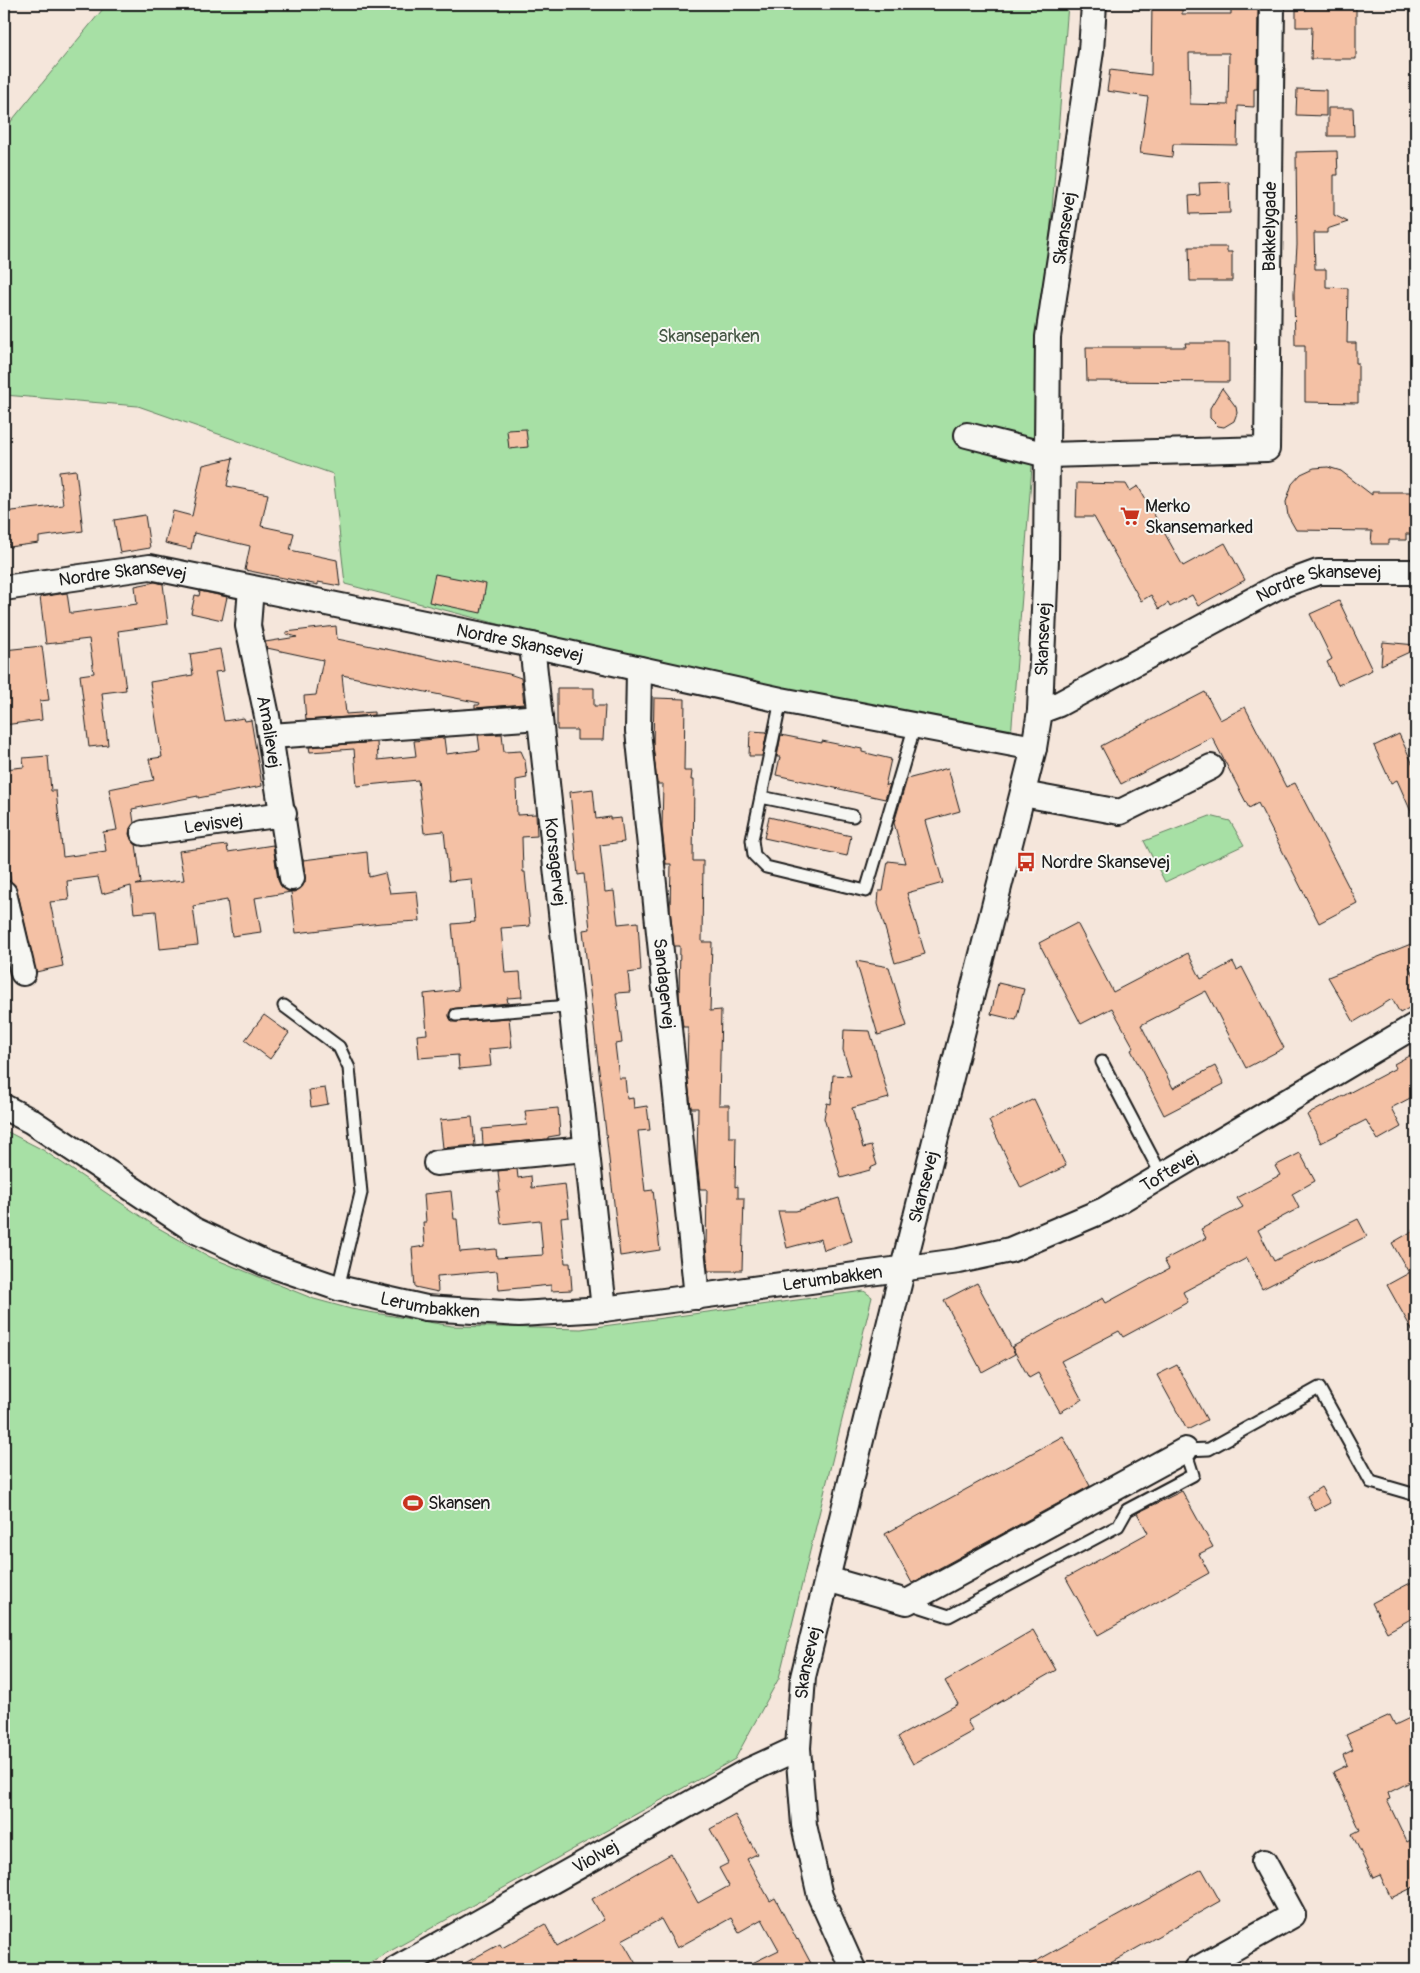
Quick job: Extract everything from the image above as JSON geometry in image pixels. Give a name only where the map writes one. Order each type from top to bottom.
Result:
[{"type":"street","name":"Skansevej","points":[[853,1969],[820,1896],[804,1825],[798,1748],[803,1677],[903,1268],[1034,748],[1040,711],[1046,559],[1048,337],[1091,51],[1094,4]]},
{"type":"street","name":"Bakkelygade","points":[[1047,455],[1267,449],[1272,4]]},
{"type":"street","points":[[967,435],[1047,455]]},
{"type":"street","name":"Nordre Skansevej","points":[[4,588],[150,567],[532,645],[781,700],[1034,748]]},
{"type":"street","name":"Nordre Skansevej","points":[[1040,711],[1059,704],[1277,587],[1318,572],[1416,572]]},
{"type":"street","name":"Amalievej","points":[[251,588],[248,626],[271,736],[292,878]]},
{"type":"street","name":"Korsagervej","points":[[532,645],[604,1309]]},
{"type":"street","name":"Sandagervej","points":[[639,669],[638,731],[697,1297]]},
{"type":"street","points":[[271,736],[540,717]]},
{"type":"street","points":[[1023,794],[1120,812],[1211,767]]},
{"type":"street","name":"Levisvej","points":[[143,833],[284,814]]},
{"type":"street","points":[[4,893],[24,973]]},
{"type":"street","name":"Toftevej","points":[[903,1268],[959,1261],[1010,1250],[1104,1210],[1416,1025]]},
{"type":"street","name":"Lerumbakken","points":[[4,1107],[31,1121],[194,1230],[265,1264],[338,1288],[426,1308],[519,1314],[604,1309],[903,1268]]},
{"type":"street","points":[[436,1164],[586,1149]]},
{"type":"street","points":[[827,1580],[907,1602],[1185,1450]]},
{"type":"street","name":"Violvej","points":[[396,1969],[746,1772],[798,1748]]},
{"type":"street","points":[[1197,1969],[1293,1915],[1264,1862]]},
{"type":"lane","points":[[781,700],[752,840],[754,855],[766,867],[866,891],[915,725]]},
{"type":"lane","points":[[761,798],[853,816]]},
{"type":"lane","points":[[284,1006],[339,1047],[349,1068],[361,1193],[338,1288]]},
{"type":"lane","points":[[456,1015],[570,1006]]},
{"type":"lane","points":[[1102,1062],[1162,1176]]},
{"type":"lane","points":[[907,1602],[949,1616],[1118,1526],[1127,1510],[1193,1475],[1185,1450],[1209,1449],[1319,1388],[1371,1482],[1416,1495]]},
{"type":"green space","name":"Skanseparken","points":[[107,4],[1068,4],[1011,737],[705,678],[345,584],[333,474],[138,406],[4,395],[4,130]]},
{"type":"green space","points":[[1210,816],[1230,821],[1244,845],[1165,882],[1144,841]]},
{"type":"green space","name":"Skansen","points":[[4,1130],[43,1150],[155,1226],[210,1257],[314,1299],[351,1309],[452,1326],[581,1329],[864,1291],[872,1297],[779,1678],[735,1759],[358,1969],[4,1969]]},
{"type":"building","points":[[1152,4],[1182,4],[1182,14],[1231,14],[1231,4],[1258,4],[1257,89],[1254,89],[1254,107],[1238,106],[1237,145],[1173,144],[1172,157],[1140,153],[1148,97],[1107,91],[1110,70],[1151,75]],"holes":[[[1189,53],[1229,53],[1228,105],[1190,104]]]},
{"type":"building","points":[[1306,4],[1356,4],[1356,59],[1311,59],[1312,27],[1296,27],[1296,10],[1306,10]]},
{"type":"building","points":[[1297,89],[1326,90],[1326,116],[1296,115]]},
{"type":"building","points":[[1328,108],[1353,108],[1354,136],[1328,136]]},
{"type":"building","points":[[1337,151],[1338,175],[1334,175],[1334,215],[1348,222],[1327,229],[1327,233],[1314,233],[1315,269],[1326,269],[1326,287],[1348,288],[1347,343],[1356,343],[1358,403],[1305,402],[1305,345],[1295,345],[1296,152]]},
{"type":"building","points":[[1229,182],[1230,213],[1190,214],[1189,196],[1200,195],[1199,183]]},
{"type":"building","points":[[1189,247],[1227,247],[1227,252],[1232,252],[1232,281],[1190,281]]},
{"type":"building","points":[[1185,343],[1229,343],[1229,382],[1087,381],[1086,347],[1186,347]]},
{"type":"building","points":[[1222,388],[1236,407],[1237,413],[1234,421],[1224,427],[1218,426],[1210,418],[1210,408]]},
{"type":"building","points":[[526,429],[528,447],[509,449],[507,430]]},
{"type":"building","points":[[233,458],[227,486],[268,494],[261,526],[294,533],[290,550],[337,560],[340,586],[318,582],[318,585],[245,570],[250,546],[194,533],[191,549],[165,543],[173,511],[192,516],[203,465]]},
{"type":"building","points":[[1328,467],[1341,471],[1372,495],[1372,492],[1416,492],[1416,534],[1406,534],[1406,540],[1389,540],[1389,544],[1371,544],[1372,531],[1296,530],[1288,516],[1286,502],[1292,484],[1301,474],[1314,468]]},
{"type":"building","points":[[76,470],[83,531],[39,537],[39,543],[9,547],[9,544],[4,545],[4,512],[63,505],[59,472]]},
{"type":"building","points":[[1077,483],[1126,484],[1130,491],[1138,486],[1183,566],[1225,543],[1245,580],[1198,606],[1192,595],[1170,607],[1168,603],[1159,609],[1151,595],[1141,601],[1094,517],[1076,517]]},
{"type":"building","points":[[145,515],[150,548],[120,553],[114,520]]},
{"type":"building","points":[[435,574],[486,584],[481,613],[429,602]]},
{"type":"building","points":[[155,582],[163,584],[168,624],[118,631],[126,690],[102,693],[108,745],[89,747],[80,675],[94,673],[89,639],[46,644],[40,597],[67,593],[70,613],[73,613],[137,604],[135,586]]},
{"type":"building","points":[[200,591],[227,597],[222,620],[191,613],[195,595],[199,596]]},
{"type":"building","points":[[1339,601],[1372,670],[1338,685],[1327,662],[1332,659],[1310,614]]},
{"type":"building","points":[[336,626],[337,639],[521,678],[524,704],[475,708],[475,705],[480,703],[342,675],[346,714],[374,712],[374,715],[306,720],[304,696],[316,695],[323,660],[267,648],[265,642],[297,637],[286,634],[286,632]]},
{"type":"building","points":[[1383,642],[1416,645],[1416,649],[1381,665]]},
{"type":"building","points":[[42,646],[49,700],[40,701],[42,720],[4,725],[4,650]]},
{"type":"building","points":[[220,649],[224,671],[215,672],[224,721],[244,718],[245,721],[251,720],[262,786],[132,809],[134,823],[130,828],[129,834],[132,841],[136,844],[141,883],[136,885],[184,880],[179,851],[227,845],[228,852],[273,845],[278,880],[287,891],[294,892],[301,888],[305,882],[303,860],[367,852],[369,877],[385,873],[390,893],[417,891],[420,921],[381,923],[296,933],[291,892],[255,898],[261,932],[232,936],[227,900],[193,906],[198,945],[160,949],[156,911],[134,913],[131,886],[102,894],[98,877],[67,881],[69,900],[50,902],[63,966],[36,972],[17,890],[11,882],[4,836],[4,769],[24,767],[23,758],[48,756],[51,791],[56,791],[63,857],[106,851],[103,832],[117,830],[109,789],[154,780],[149,759],[162,757],[150,682],[193,675],[190,654]]},
{"type":"building","points":[[557,688],[594,688],[594,706],[605,706],[603,740],[577,740],[577,730],[557,730]]},
{"type":"building","points":[[1205,692],[1220,720],[1245,707],[1286,787],[1295,783],[1357,903],[1319,923],[1258,803],[1249,808],[1212,737],[1121,784],[1101,746]]},
{"type":"building","points":[[654,698],[685,699],[684,771],[692,771],[691,780],[694,780],[693,861],[703,861],[702,942],[712,942],[710,1011],[721,1010],[719,1105],[729,1105],[729,1137],[736,1137],[735,1187],[738,1186],[738,1198],[744,1198],[742,1270],[736,1271],[708,1271],[706,1247],[707,1189],[700,1189],[697,1161],[698,1108],[691,1108],[687,1073],[688,1027],[683,1027],[679,996],[680,946],[674,946],[670,910],[671,864],[666,864],[662,828],[663,784],[657,784],[653,746]]},
{"type":"building","points":[[750,731],[767,732],[762,756],[749,756]]},
{"type":"building","points":[[502,734],[504,752],[521,751],[525,760],[527,778],[516,780],[517,815],[536,814],[537,836],[522,837],[523,872],[525,872],[530,926],[501,928],[505,973],[520,972],[522,997],[507,998],[508,1003],[451,1009],[449,1016],[452,1022],[509,1018],[512,1047],[489,1049],[491,1066],[459,1069],[458,1055],[419,1058],[417,1035],[427,1034],[424,994],[458,990],[452,924],[475,922],[471,879],[449,881],[444,831],[424,833],[418,780],[357,786],[354,749],[310,752],[309,747],[377,742],[378,760],[416,756],[414,741],[444,738],[446,754],[480,750],[478,735]]},
{"type":"building","points":[[1399,734],[1416,771],[1416,823],[1397,780],[1391,783],[1374,746]]},
{"type":"building","points":[[781,735],[862,749],[862,752],[891,759],[885,786],[890,784],[885,799],[776,775],[780,757],[777,757]]},
{"type":"building","points":[[948,768],[960,811],[925,821],[943,883],[907,893],[925,954],[895,963],[878,904],[879,891],[883,891],[888,861],[905,863],[894,823],[907,779]]},
{"type":"building","points":[[593,789],[596,819],[621,818],[624,842],[600,845],[605,892],[614,891],[618,924],[638,922],[641,971],[628,973],[630,992],[616,993],[622,1043],[615,1044],[619,1078],[625,1078],[627,1099],[633,1098],[634,1108],[647,1106],[650,1130],[638,1131],[645,1191],[653,1190],[660,1250],[620,1256],[583,930],[590,929],[584,874],[578,875],[570,792]]},
{"type":"building","points":[[769,817],[851,836],[847,856],[764,838]]},
{"type":"building","points":[[1077,923],[1113,992],[1188,953],[1201,979],[1233,962],[1237,970],[1242,967],[1284,1048],[1246,1068],[1206,991],[1141,1025],[1173,1088],[1215,1066],[1224,1084],[1164,1115],[1131,1050],[1134,1048],[1112,1008],[1081,1024],[1039,943]]},
{"type":"building","points":[[1416,942],[1416,963],[1409,967],[1416,979],[1416,1004],[1400,1013],[1392,999],[1354,1022],[1328,977]]},
{"type":"building","points":[[856,961],[889,967],[907,1026],[878,1035]]},
{"type":"building","points":[[998,983],[1024,989],[1016,1020],[991,1014]]},
{"type":"building","points":[[264,1015],[289,1033],[270,1059],[245,1040]]},
{"type":"building","points":[[844,1030],[870,1031],[889,1098],[852,1108],[863,1148],[871,1146],[877,1165],[870,1168],[870,1170],[841,1178],[824,1118],[827,1103],[831,1104],[833,1075],[851,1076],[843,1050]]},
{"type":"building","points":[[1416,1052],[1416,1095],[1391,1108],[1401,1127],[1378,1140],[1366,1120],[1321,1143],[1307,1115],[1396,1068],[1394,1064]]},
{"type":"building","points":[[325,1088],[328,1104],[311,1107],[309,1090]]},
{"type":"building","points":[[1034,1099],[1066,1166],[1021,1188],[989,1121]]},
{"type":"building","points":[[558,1108],[560,1135],[548,1137],[548,1139],[483,1145],[482,1129],[527,1125],[525,1111]]},
{"type":"building","points":[[472,1117],[475,1145],[443,1148],[440,1120]]},
{"type":"building","points":[[1300,1153],[1315,1181],[1292,1194],[1299,1208],[1258,1230],[1274,1261],[1358,1219],[1367,1236],[1262,1289],[1247,1258],[1183,1292],[1188,1302],[1123,1337],[1119,1331],[1061,1361],[1082,1400],[1060,1412],[1038,1373],[1029,1378],[1012,1347],[1103,1298],[1106,1303],[1169,1269],[1164,1260],[1206,1238],[1201,1229],[1243,1207],[1237,1198],[1280,1175],[1275,1166]]},
{"type":"building","points":[[517,1169],[518,1178],[531,1176],[532,1188],[565,1184],[569,1217],[561,1218],[565,1263],[570,1263],[572,1290],[551,1291],[551,1285],[499,1290],[497,1271],[437,1276],[438,1292],[415,1287],[412,1248],[425,1246],[423,1222],[426,1222],[424,1194],[451,1191],[454,1219],[457,1219],[460,1252],[496,1249],[497,1258],[543,1255],[540,1220],[501,1224],[497,1191],[500,1191],[498,1171]]},
{"type":"building","points":[[839,1198],[852,1241],[824,1250],[821,1239],[787,1248],[778,1211],[796,1211]]},
{"type":"building","points":[[1416,1229],[1416,1337],[1387,1285],[1409,1273],[1392,1243]]},
{"type":"building","points":[[977,1283],[1015,1354],[982,1372],[944,1300]]},
{"type":"building","points":[[1177,1365],[1207,1420],[1187,1430],[1157,1375]]},
{"type":"building","points":[[1063,1436],[1090,1486],[912,1583],[885,1534]]},
{"type":"building","points":[[1321,1487],[1330,1503],[1315,1511],[1307,1496]]},
{"type":"building","points":[[1182,1491],[1213,1547],[1199,1554],[1209,1573],[1098,1635],[1066,1578],[1148,1533],[1137,1513]]},
{"type":"building","points":[[1416,1580],[1416,1616],[1387,1632],[1372,1603]]},
{"type":"building","points":[[1033,1630],[1056,1670],[967,1721],[973,1731],[913,1764],[898,1737],[958,1704],[945,1681]]},
{"type":"building","points":[[1390,1715],[1395,1725],[1416,1715],[1416,1779],[1388,1793],[1390,1799],[1387,1800],[1407,1842],[1416,1837],[1416,1886],[1391,1898],[1380,1875],[1373,1878],[1352,1834],[1360,1830],[1333,1772],[1347,1765],[1343,1755],[1353,1750],[1346,1735]]},
{"type":"building","points":[[735,1815],[757,1854],[747,1859],[770,1901],[775,1898],[814,1969],[740,1969],[779,1950],[762,1919],[739,1932],[731,1918],[677,1948],[661,1919],[622,1940],[639,1969],[454,1969],[500,1944],[502,1948],[545,1924],[557,1946],[604,1920],[592,1899],[671,1854],[698,1903],[729,1886],[719,1868],[729,1863],[710,1829]]},
{"type":"building","points":[[1202,1869],[1220,1901],[1100,1969],[1022,1969]]},
{"type":"place","name":"Merko Skansemarked","points":[[1130,516]]},
{"type":"place","name":"Nordre Skansevej","points":[[1026,862]]},
{"type":"place","name":"Skansen","points":[[413,1503]]}]
